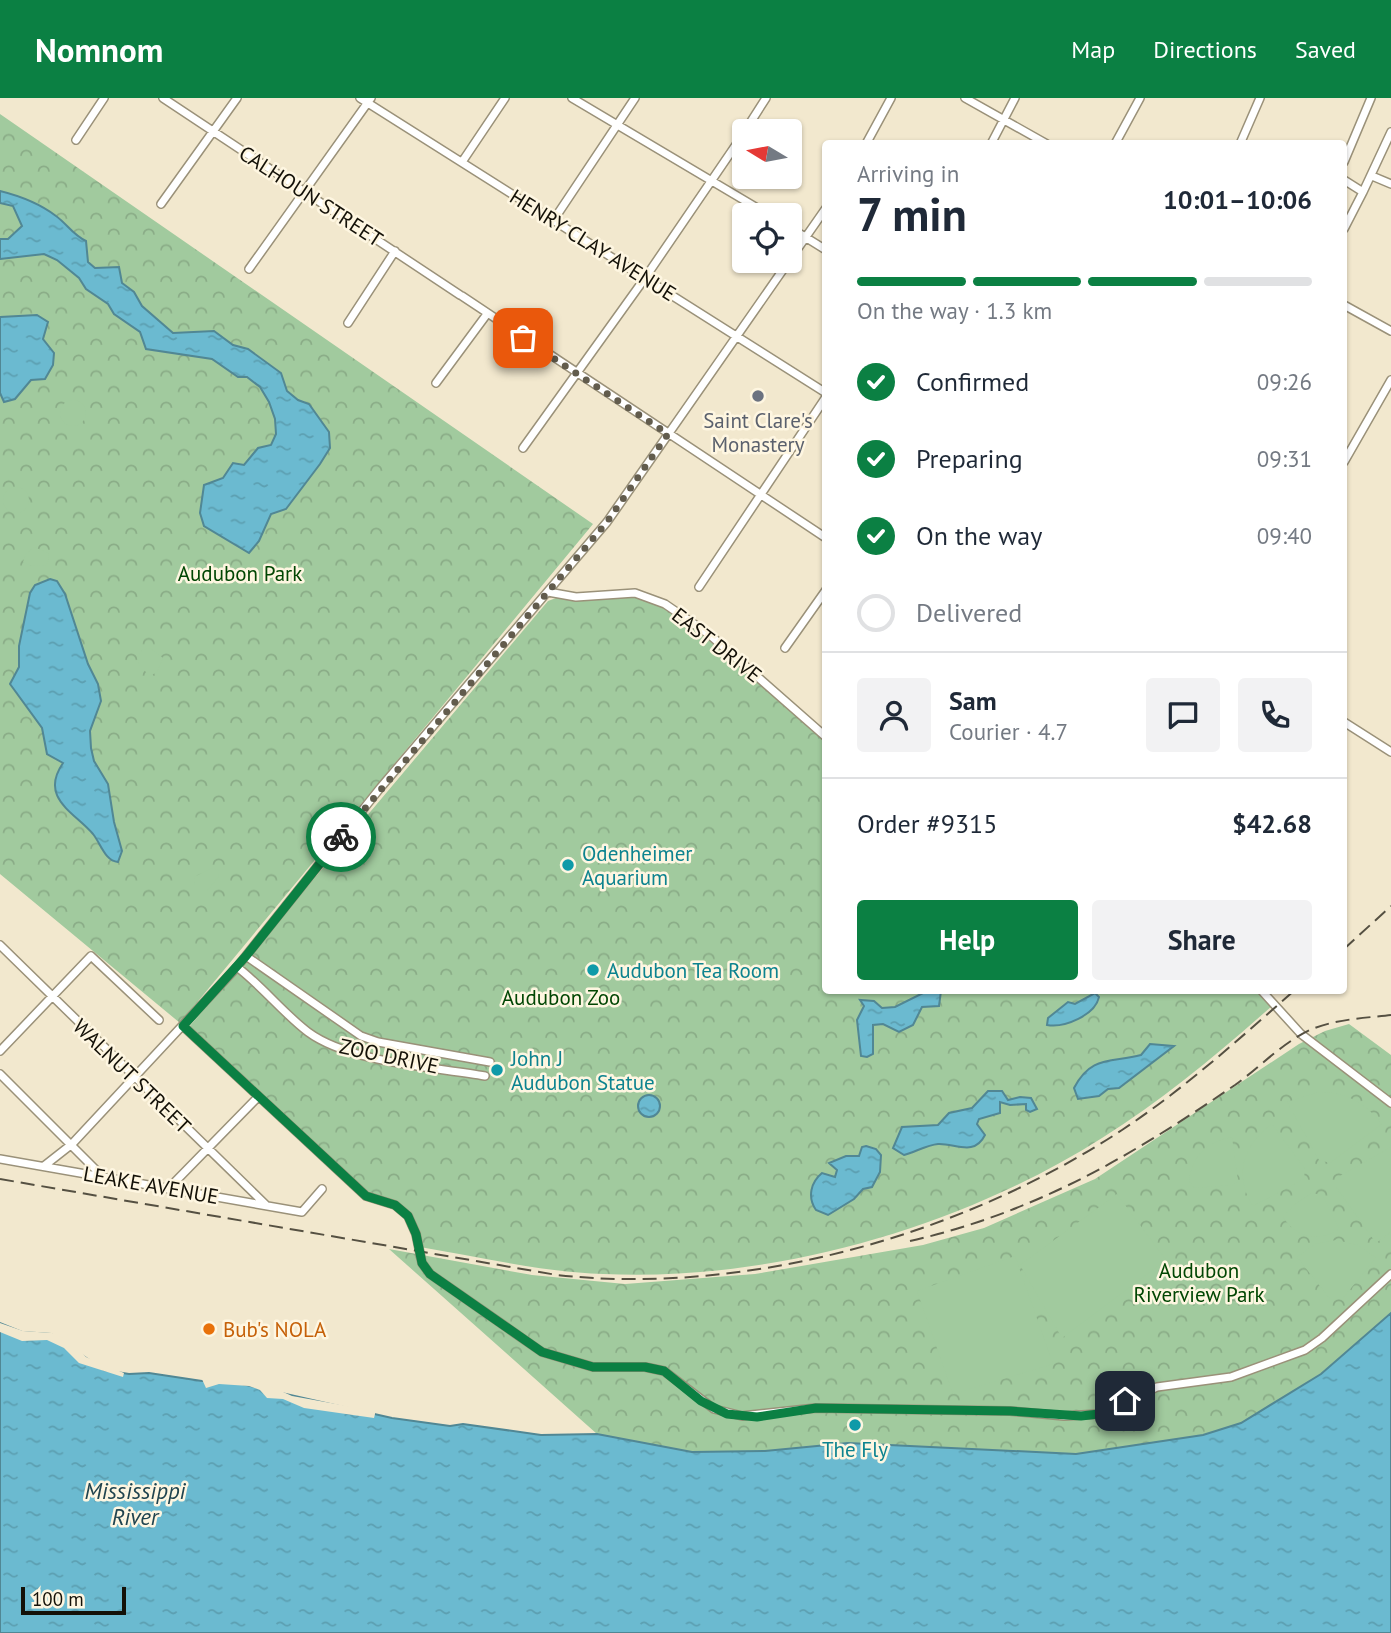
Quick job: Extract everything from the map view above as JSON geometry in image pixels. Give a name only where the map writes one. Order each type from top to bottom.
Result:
[{"type":"street","points":[[76,140],[104,98]]},
{"type":"street","name":"CALHOUN STREET","points":[[163,98],[822,535]]},
{"type":"street","points":[[160,204],[237,98]]},
{"type":"street","points":[[463,162],[505,98]]},
{"type":"street","points":[[572,98],[749,203]]},
{"type":"street","points":[[553,221],[635,98]]},
{"type":"street","points":[[752,119],[766,98]]},
{"type":"street","points":[[868,140],[891,98]]},
{"type":"street","points":[[965,98],[1040,140]]},
{"type":"street","points":[[992,140],[1015,98]]},
{"type":"street","points":[[1117,140],[1140,98]]},
{"type":"street","points":[[1242,140],[1261,98]]},
{"type":"street","points":[[1347,155],[1371,98]]},
{"type":"street","points":[[249,269],[305,192],[366,100]]},
{"type":"street","name":"HENRY CLAY AVENUE","points":[[366,100],[822,392]]},
{"type":"street","points":[[1347,223],[1391,132]]},
{"type":"street","points":[[523,448],[645,278],[732,150]]},
{"type":"street","points":[[1372,176],[1391,184]]},
{"type":"street","points":[[1347,182],[1363,192]]},
{"type":"street","points":[[44,1166],[72,1144],[237,967],[386,782],[607,522],[822,214]]},
{"type":"street","points":[[802,236],[822,248]]},
{"type":"street","points":[[348,323],[395,251]]},
{"type":"street","points":[[1347,307],[1391,331]]},
{"type":"street","points":[[436,383],[487,314]]},
{"type":"street","points":[[1347,458],[1391,380]]},
{"type":"street","points":[[699,587],[822,401]]},
{"type":"street","name":"EAST DRIVE","points":[[548,592],[576,597],[635,593],[665,604],[710,635],[822,733]]},
{"type":"street","points":[[785,648],[822,596]]},
{"type":"street","points":[[1347,724],[1391,752]]},
{"type":"street","name":"WALNUT STREET","points":[[0,945],[265,1205]]},
{"type":"street","points":[[0,1051],[91,956],[159,1020]]},
{"type":"street","name":"ZOO DRIVE","points":[[246,956],[361,1036],[378,1042],[489,1062]]},
{"type":"street","name":"ZOO DRIVE","points":[[237,967],[309,1033],[330,1044],[366,1055],[485,1076]]},
{"type":"street","points":[[1264,994],[1301,1034],[1391,1103]]},
{"type":"street","points":[[183,1026],[366,1196],[403,1209],[416,1234],[422,1263],[430,1274],[542,1352],[593,1367],[645,1367],[664,1371],[714,1409],[741,1416],[768,1416],[816,1408],[1010,1411],[1064,1416],[1099,1414],[1157,1387],[1231,1377],[1305,1349],[1322,1338],[1391,1274]]},
{"type":"street","points":[[0,1074],[102,1176]]},
{"type":"street","points":[[168,1189],[258,1097]]},
{"type":"street","name":"LEAKE AVENUE","points":[[0,1159],[302,1212],[322,1189]]},
{"type":"green space","name":"Audubon Park","points":[[0,114],[593,524],[180,1023],[0,874]]},
{"type":"green space","points":[[73,400],[82,404],[86,413],[82,422],[73,426],[64,422],[60,413],[64,404]]},
{"type":"green space","points":[[16,487],[25,491],[29,500],[25,509],[16,513],[7,509],[3,500],[7,491]]},
{"type":"green space","points":[[34,547],[48,553],[49,560],[46,565],[31,566],[23,562],[26,554]]},
{"type":"green space","name":"Audubon Zoo","points":[[635,593],[685,617],[822,734],[822,994],[1264,994],[1273,1005],[1147,1108],[1047,1170],[926,1223],[863,1243],[732,1269],[667,1274],[603,1274],[557,1270],[420,1247],[403,1209],[366,1196],[189,1027],[548,601],[564,595]]},
{"type":"green space","points":[[150,648],[163,658],[157,672],[150,676],[140,666],[137,658],[142,650]]},
{"type":"green space","points":[[212,868],[218,870],[219,876],[207,891],[201,891],[195,885],[194,877]]},
{"type":"green space","name":"Audubon Riverview Park","points":[[1349,1024],[1391,1055],[1391,1313],[1321,1374],[1241,1423],[1203,1435],[1076,1454],[848,1443],[765,1451],[692,1452],[597,1434],[389,1249],[532,1275],[625,1284],[755,1274],[923,1245],[984,1228],[1095,1179],[1299,1044],[1325,1031]]},
{"type":"green space","points":[[1319,1092],[1338,1094],[1355,1100],[1382,1124],[1330,1163],[1319,1160],[1287,1102]]},
{"type":"green space","points":[[1272,1124],[1305,1169],[1304,1179],[1253,1206],[1244,1183],[1244,1161],[1254,1141]]},
{"type":"green space","points":[[1232,1137],[1238,1181],[1233,1185],[1194,1188],[1189,1181],[1194,1164],[1202,1151],[1215,1142]]},
{"type":"green space","points":[[1391,1147],[1391,1232],[1376,1243],[1336,1187],[1338,1177]]},
{"type":"green space","points":[[1312,1193],[1322,1195],[1339,1229],[1316,1237],[1301,1234],[1288,1224],[1283,1217],[1294,1205]]},
{"type":"green space","points":[[1117,1194],[1166,1260],[1062,1338],[1020,1265]]},
{"type":"green space","points":[[1336,1240],[1358,1245],[1376,1258],[1342,1299],[1330,1299],[1297,1257],[1315,1244]]},
{"type":"green space","points":[[1015,1256],[1053,1364],[953,1394],[917,1291]]},
{"type":"water","points":[[0,191],[36,204],[60,219],[86,241],[88,262],[95,268],[119,267],[122,283],[134,292],[142,306],[173,333],[214,331],[233,345],[248,349],[281,373],[287,391],[298,400],[309,404],[329,432],[330,448],[320,464],[286,509],[271,514],[259,541],[249,553],[204,526],[200,513],[204,485],[223,478],[233,463],[244,465],[258,448],[271,445],[276,434],[275,419],[260,387],[247,377],[238,377],[212,359],[146,349],[140,332],[114,314],[108,304],[86,289],[79,278],[57,260],[44,254],[0,259],[0,239],[8,239],[22,226],[13,206],[0,203]]},
{"type":"water","points":[[37,315],[48,322],[43,339],[54,353],[53,365],[45,379],[31,380],[15,399],[4,402],[0,393],[0,317]]},
{"type":"water","points":[[50,579],[57,581],[65,594],[88,664],[98,684],[101,701],[90,731],[91,748],[94,761],[108,784],[122,851],[118,862],[106,855],[93,834],[57,795],[57,775],[63,763],[47,754],[42,728],[10,684],[19,667],[19,646],[30,593],[35,585]]},
{"type":"water","points":[[921,994],[941,994],[939,1006],[922,1007],[913,1025],[899,1032],[883,1024],[873,1025],[873,1054],[861,1056],[857,1020],[864,1006],[860,1000],[874,1001],[882,1008],[895,1007]]},
{"type":"water","points":[[1093,994],[1099,997],[1086,1015],[1070,1022],[1047,1025],[1048,1018],[1068,1002],[1075,1004]]},
{"type":"water","points":[[1150,1044],[1174,1046],[1119,1088],[1108,1089],[1099,1096],[1078,1099],[1074,1088],[1087,1070],[1103,1062],[1141,1055]]},
{"type":"water","points":[[988,1091],[1002,1091],[1008,1100],[1031,1098],[1037,1109],[1030,1112],[1026,1110],[1026,1104],[1010,1105],[1000,1102],[1000,1113],[979,1119],[977,1124],[985,1135],[975,1146],[938,1144],[904,1155],[893,1148],[902,1127],[938,1125],[949,1113],[972,1108]]},
{"type":"water","points":[[649,1095],[657,1098],[660,1106],[657,1114],[649,1117],[641,1114],[638,1106],[641,1098]]},
{"type":"water","points":[[862,1147],[876,1149],[881,1155],[880,1172],[872,1187],[863,1189],[854,1199],[828,1215],[816,1210],[811,1195],[818,1177],[822,1173],[835,1177],[837,1170],[829,1163],[846,1156],[859,1156]]},
{"type":"water","name":"Mississippi River","points":[[1391,1313],[1391,1633],[0,1633],[0,1323],[22,1332],[51,1334],[104,1370],[202,1381],[229,1381],[392,1418],[450,1426],[463,1424],[541,1435],[597,1434],[692,1452],[765,1451],[848,1443],[1076,1454],[1203,1435],[1241,1423],[1321,1374]]},
{"type":"pier","points":[[0,1323],[23,1331],[52,1333],[70,1341],[86,1357],[124,1373],[123,1377],[79,1363],[64,1348],[47,1340],[22,1341],[0,1332]]},
{"type":"pier","points":[[201,1377],[259,1381],[292,1396],[375,1411],[375,1414],[374,1418],[304,1408],[283,1399],[267,1398],[260,1390],[249,1386],[219,1384],[206,1388]]},
{"type":"railway","points":[[1347,946],[1391,906]]},
{"type":"railway","points":[[0,1179],[557,1275],[629,1279],[703,1276],[777,1266],[851,1250],[923,1228],[993,1200],[1060,1167],[1122,1130],[1167,1098],[1290,994]]},
{"type":"railway","points":[[910,1241],[990,1218],[1043,1197],[1093,1172],[1192,1114],[1235,1085],[1291,1041],[1312,1029],[1341,1021],[1391,1015]]},
{"type":"way so far","points":[[341,837],[607,522],[668,434],[523,338]]},
{"type":"place","name":"Saint Clare's Monastery","points":[[758,396]]},
{"type":"place","name":"Odenheimer Aquarium","points":[[568,865]]},
{"type":"place","name":"Audubon Tea Room","points":[[593,970]]},
{"type":"place","name":"John J Audubon Statue","points":[[497,1070]]},
{"type":"place","name":"Bub's NOLA","points":[[209,1329]]},
{"type":"place","name":"The Fly","points":[[855,1425]]},
{"type":"route","points":[[341,837],[246,956],[183,1026],[366,1196],[403,1209],[412,1222],[422,1263],[430,1274],[542,1352],[593,1367],[645,1367],[664,1371],[701,1401],[727,1414],[757,1417],[816,1408],[1010,1411],[1081,1416],[1099,1414],[1125,1401]]}]
